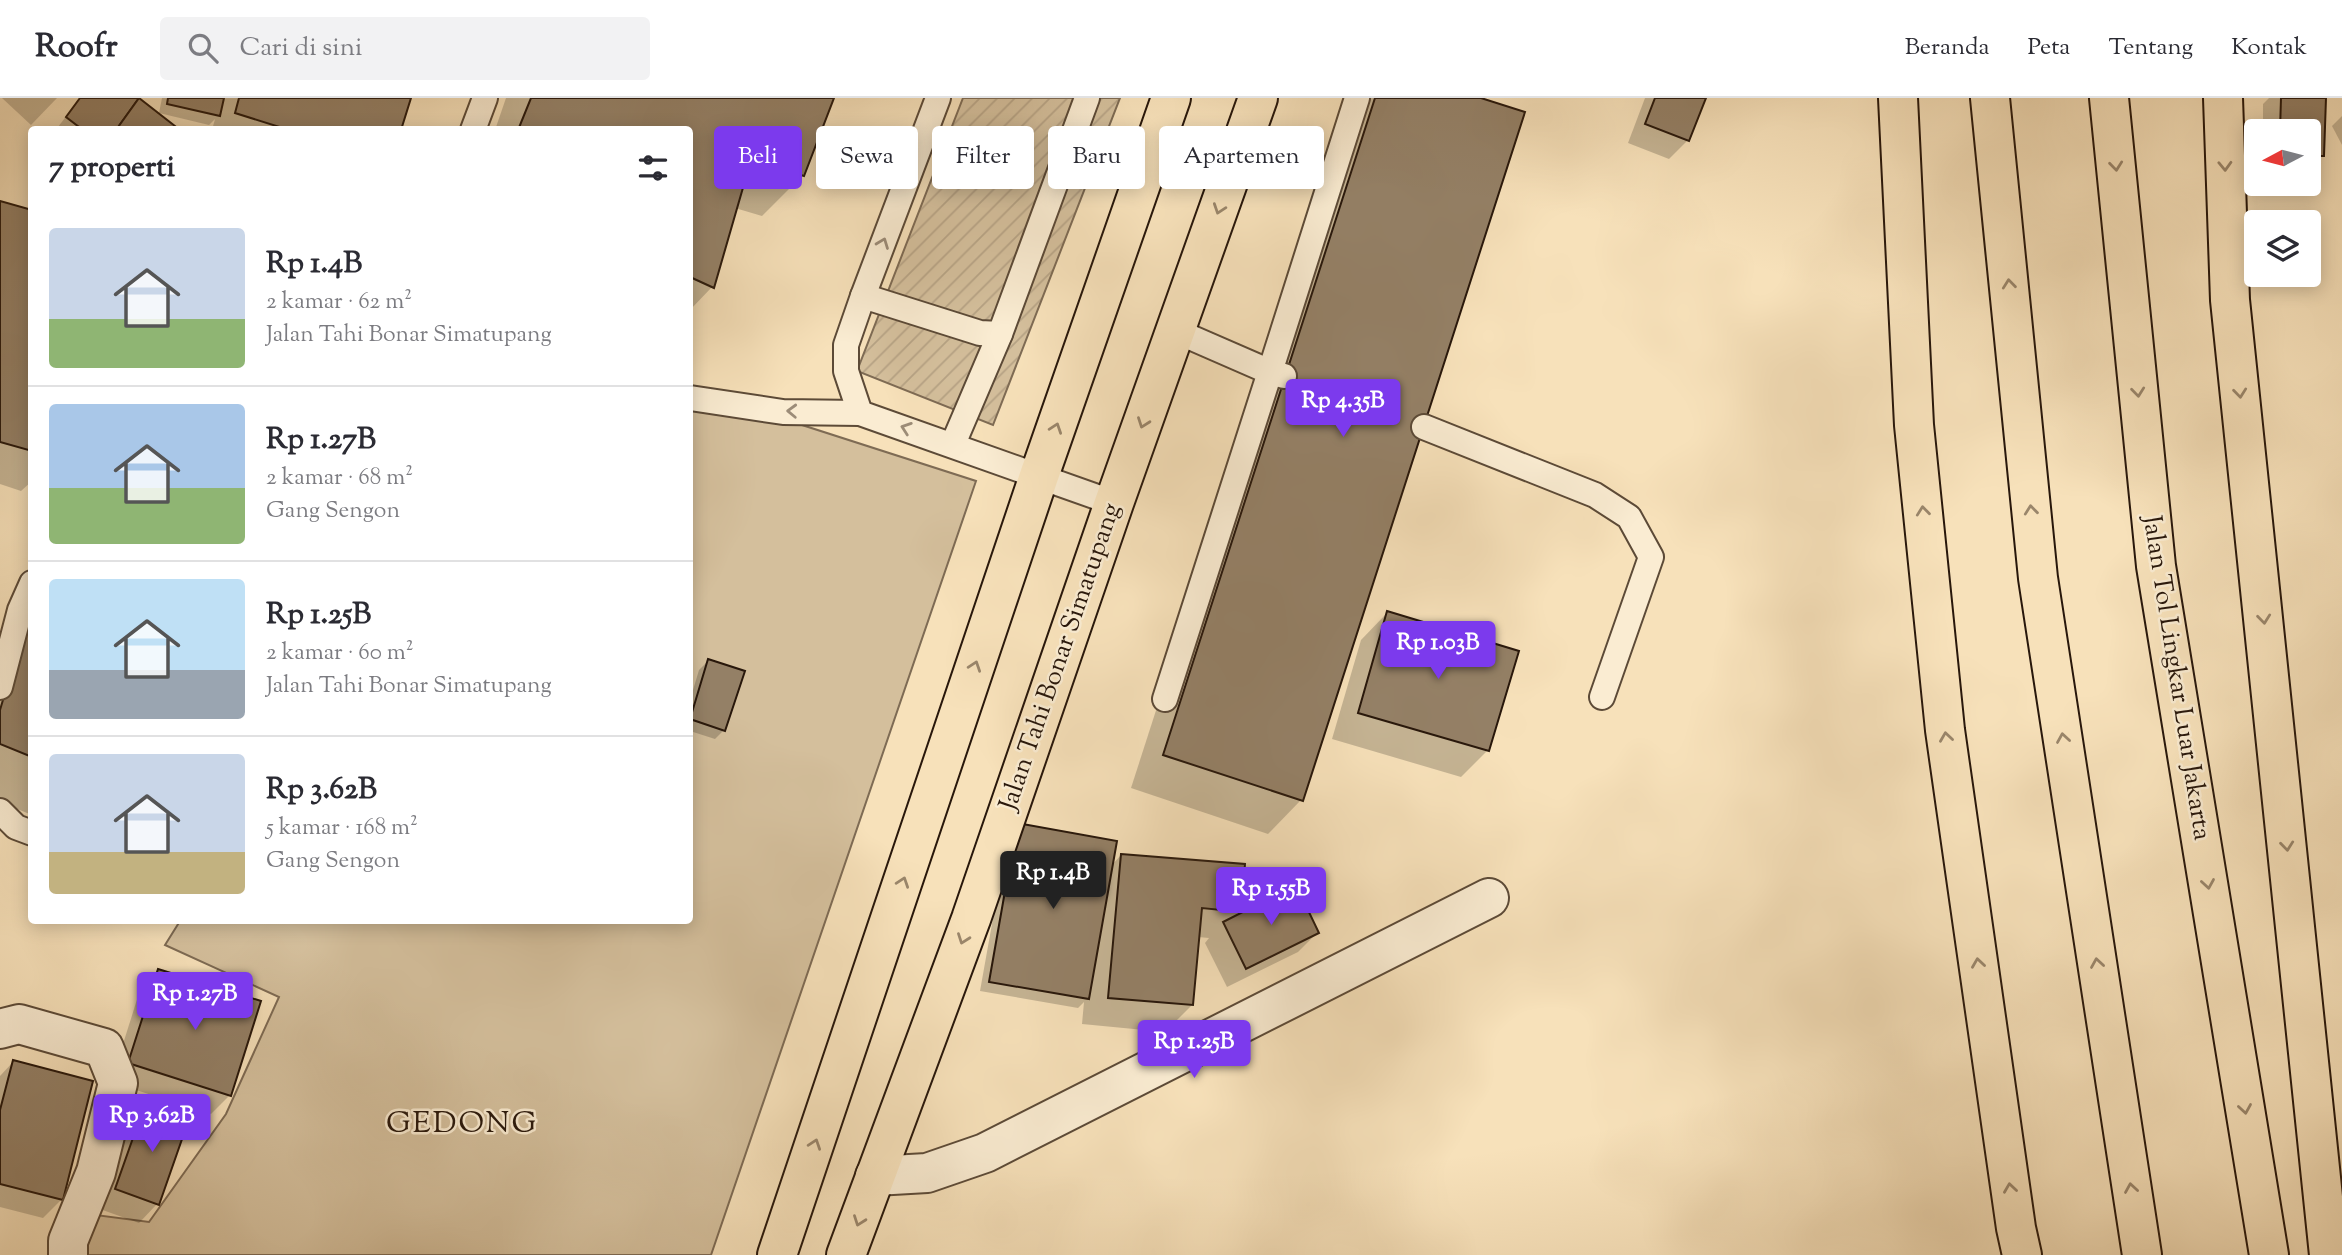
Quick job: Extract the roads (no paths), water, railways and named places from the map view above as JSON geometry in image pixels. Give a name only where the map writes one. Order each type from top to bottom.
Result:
[{"type":"highway","points":[[777,1255],[1039,476],[1171,98]]},
{"type":"highway","name":"Jalan Tahi Bonar Simatupang","points":[[846,1255],[971,919],[1114,503],[1258,98]]},
{"type":"highway","points":[[1898,98],[1914,425],[1945,730],[2022,1255]]},
{"type":"highway","points":[[1990,98],[2038,578],[2141,1255]]},
{"type":"highway","name":"Jalan Tol Lingkar Luar Jakarta","points":[[2109,98],[2156,566],[2269,1255]]},
{"type":"highway","points":[[2223,98],[2230,300],[2329,1255]]},
{"type":"street","points":[[875,1176],[927,1173],[985,1153],[1489,898]]},
{"type":"street","points":[[0,1029],[19,1024],[104,1048],[118,1083],[96,1172],[68,1241],[68,1255]]},
{"type":"lane","points":[[474,126],[485,98]]},
{"type":"lane","points":[[860,413],[846,371],[846,345],[938,98]]},
{"type":"lane","points":[[953,444],[1000,334],[1087,98]]},
{"type":"lane","points":[[1165,699],[1278,374],[1357,98]]},
{"type":"lane","points":[[863,296],[980,333],[1000,334]]},
{"type":"lane","points":[[1176,331],[1278,374]]},
{"type":"lane","points":[[693,398],[783,412],[860,413],[1114,503]]},
{"type":"lane","points":[[1424,427],[1595,495],[1629,517],[1651,557],[1602,697]]},
{"type":"lane","points":[[0,687],[20,610],[28,592]]},
{"type":"lane","points":[[0,811],[16,827],[28,832]]},
{"type":"district","name":"GEDONG","points":[[462,1124]]}]
